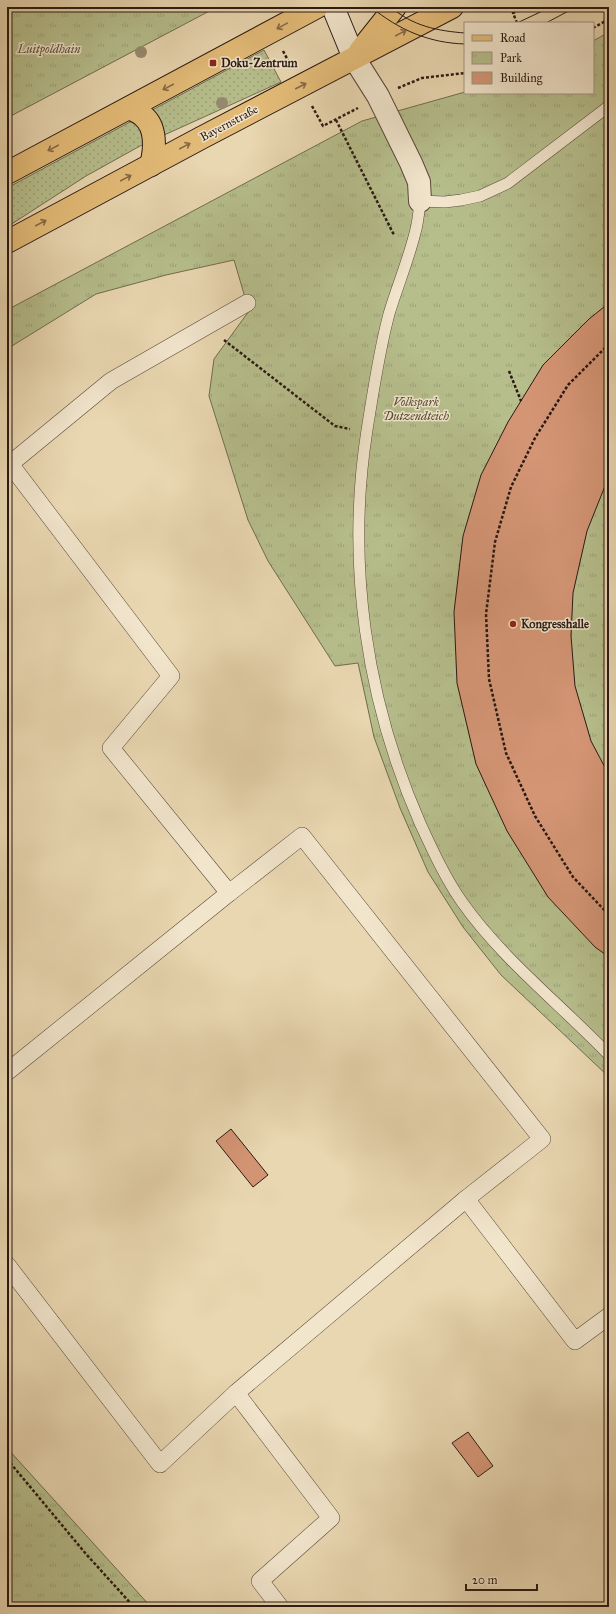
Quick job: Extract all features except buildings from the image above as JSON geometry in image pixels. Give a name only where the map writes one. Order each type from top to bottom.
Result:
[{"type":"main road","points":[[7,173],[317,7]]},
{"type":"main road","points":[[354,58],[395,7]]},
{"type":"main road","name":"Bayernstraße","points":[[7,242],[452,7]]},
{"type":"main road","points":[[129,108],[144,116],[151,128],[154,144],[151,165]]},
{"type":"street","points":[[333,7],[354,58],[378,96],[417,176],[419,182],[420,201]]},
{"type":"street","points":[[229,893],[111,748],[171,676],[8,465],[111,381],[247,303]]},
{"type":"street","points":[[7,1072],[302,836],[542,1140],[466,1199],[236,1393],[160,1464],[7,1265]]},
{"type":"street","points":[[466,1199],[576,1341],[609,1316]]},
{"type":"street","points":[[236,1393],[331,1518],[260,1582],[280,1607]]},
{"type":"lane","points":[[609,106],[508,183],[480,196],[462,200],[445,202],[420,201],[416,233],[389,315],[367,432],[361,482],[359,518],[362,607],[375,684],[399,770],[432,849],[462,901],[490,937],[609,1055]]},
{"type":"path","points":[[517,22],[513,13],[518,11]]},
{"type":"path","points":[[594,28],[609,20]]},
{"type":"path","points":[[323,126],[378,96],[422,78],[464,73]]},
{"type":"path","points":[[336,120],[394,235]]},
{"type":"path","points":[[207,326],[335,426],[367,432]]},
{"type":"path","points":[[609,344],[568,385],[535,438],[511,486],[495,542],[486,614],[489,679],[506,753],[535,816],[573,877],[609,915]]},
{"type":"path","points":[[509,371],[520,402]]},
{"type":"path","points":[[7,1459],[86,1554],[134,1607]]},
{"type":"green space","name":"Luitpoldhain","points":[[7,7],[217,7],[7,118]]},
{"type":"green space","name":"Volkspark Dutzendteich","points":[[609,32],[609,1077],[501,975],[463,927],[428,872],[400,808],[374,737],[358,663],[335,666],[268,561],[248,520],[209,396],[214,359],[249,311],[234,260],[166,275],[96,294],[7,349],[7,310],[362,121],[464,92],[464,94],[594,94],[594,40]]},
{"type":"green space","points":[[264,50],[281,82],[140,146],[86,176],[7,227],[7,188]]},
{"type":"green space","points":[[7,1448],[151,1607],[7,1607]]},
{"type":"tram line","points":[[371,7],[392,22],[415,34],[439,41],[464,44]]},
{"type":"tram line","points":[[391,7],[408,19],[417,23],[435,29],[464,33]]},
{"type":"tram line","points":[[519,22],[551,7]]},
{"type":"tram line","points":[[548,22],[576,7]]},
{"type":"place","name":"Doku-Zentrum","points":[[213,63]]},
{"type":"place","name":"Kongresshalle","points":[[513,624]]}]
